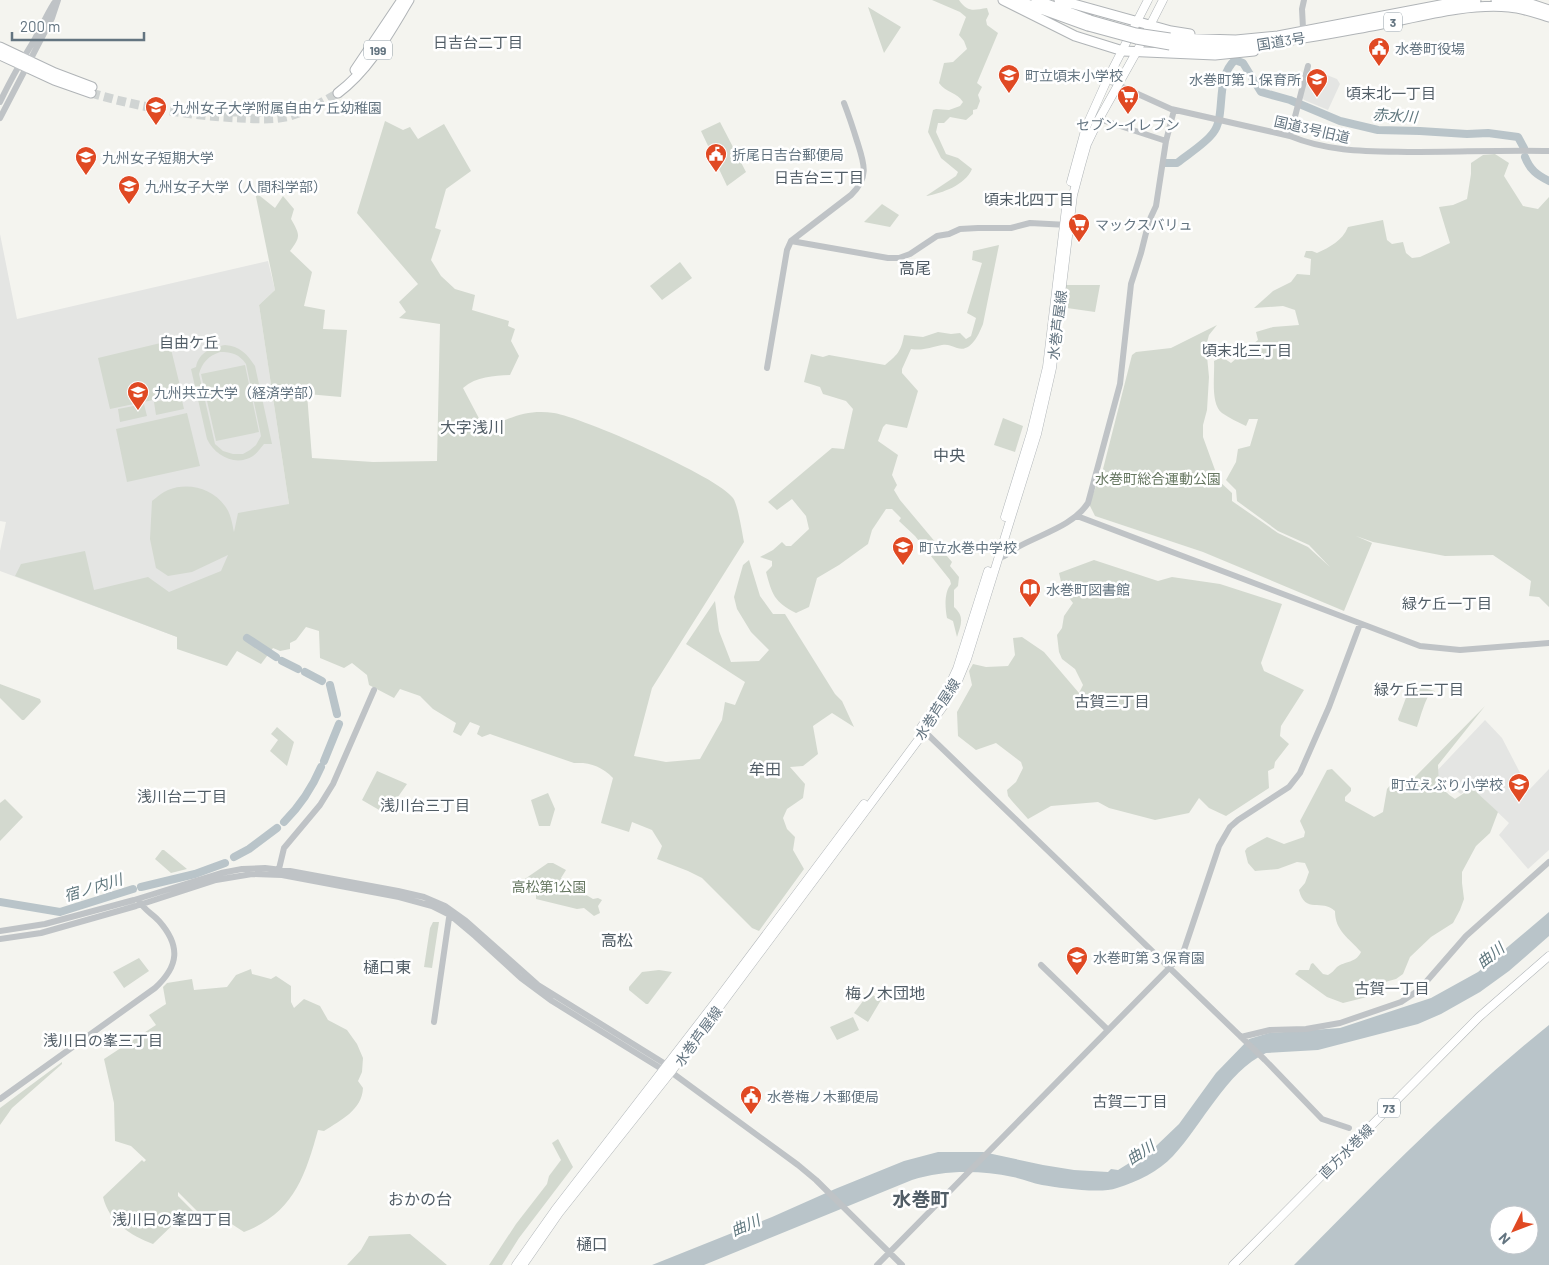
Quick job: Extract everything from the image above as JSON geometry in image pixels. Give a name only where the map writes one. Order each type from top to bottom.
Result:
[{"type":"highway","name":"199","points":[[402,0],[364,59],[336,91],[349,85],[369,64],[410,0]]},
{"type":"highway","points":[[1003,0],[1075,36],[1123,52],[1137,51],[1191,55],[1237,54],[1272,48],[1312,37]]},
{"type":"highway","name":"国道3号","points":[[1016,0],[1136,39],[1203,48],[1274,44],[1492,6],[1530,5],[1549,17]]},
{"type":"highway","name":"国道3号","points":[[1036,0],[1089,23],[1170,38],[1236,40],[1278,36],[1461,1],[1476,0]]},
{"type":"highway","points":[[1059,0],[1186,34],[1263,33],[1278,36]]},
{"type":"highway","name":"国道3号","points":[[1496,0],[1549,10]]},
{"type":"highway","points":[[0,47],[54,80],[92,90]]},
{"type":"highway","points":[[0,55],[24,63]]},
{"type":"main road","name":"水巻芦屋線","points":[[523,1265],[559,1213],[922,729],[946,702],[962,672],[996,554],[1037,434],[1052,368],[1066,225],[1075,164],[1086,127],[1107,80],[1148,0]]},
{"type":"main road","name":"水巻芦屋線","points":[[1066,225],[1087,144],[1163,0]]},
{"type":"main road","name":"直方水巻線","points":[[1233,1265],[1479,1017],[1549,956]]},
{"type":"main road","name":"水巻芦屋線","points":[[516,1265],[555,1210],[667,1069]]},
{"type":"street","points":[[0,118],[30,47],[47,14],[57,0]]},
{"type":"street","points":[[1303,28],[1302,9],[1304,0]]},
{"type":"street","points":[[0,102],[24,63]]},
{"type":"street","points":[[1290,136],[1308,66]]},
{"type":"street","name":"国道3号旧道","points":[[1107,80],[1174,110],[1290,136],[1303,142],[1327,147],[1352,151],[1438,153],[1549,151]]},
{"type":"street","points":[[767,368],[787,250],[791,241],[851,195],[862,181],[864,172],[863,159],[844,103]]},
{"type":"street","points":[[996,554],[1006,556],[1016,548],[1066,523],[1083,511],[1088,503],[1116,402],[1123,365],[1131,284],[1149,221],[1156,206],[1166,141],[1174,110]]},
{"type":"street","points":[[1099,119],[1166,141]]},
{"type":"street","points":[[791,241],[888,258],[899,258],[910,254],[937,236],[949,234],[960,229],[1011,228],[1030,223],[1066,225]]},
{"type":"street","points":[[1077,516],[1413,644],[1460,650],[1549,643]]},
{"type":"street","points":[[877,1265],[1183,954],[1219,846],[1230,827],[1289,787],[1305,765],[1360,624]]},
{"type":"street","points":[[278,872],[284,848],[320,805],[333,784],[374,690]]},
{"type":"street","points":[[922,729],[1265,1060],[1322,1119],[1349,1128]]},
{"type":"street","points":[[1243,1039],[1270,1030],[1306,1029],[1340,1023],[1401,1002],[1419,990],[1466,936],[1549,862]]},
{"type":"street","points":[[0,931],[32,927],[233,876],[259,873],[278,872],[407,892],[433,901],[451,913],[521,978],[540,993],[667,1069],[798,1165],[902,1265]]},
{"type":"street","points":[[0,939],[40,933],[140,901]]},
{"type":"street","points":[[0,1099],[155,988],[172,970],[175,960],[172,939],[158,920],[140,901]]},
{"type":"street","points":[[434,1022],[451,913]]},
{"type":"street","points":[[1041,965],[1108,1030]]},
{"type":"shaded area","points":[[1314,70],[1337,79],[1340,84],[1328,110],[1304,100],[1302,97],[1309,71]]},
{"type":"shaded area","name":"九州共立大学（経済学部）","points":[[0,234],[17,319],[268,261],[275,290],[259,305],[289,504],[231,549],[223,576],[177,637],[0,571],[0,551],[6,522],[0,521]]},
{"type":"shaded area","name":"町立えぶり小学校","points":[[1485,720],[1502,738],[1529,790],[1549,769],[1549,850],[1528,869],[1499,835],[1509,823],[1470,786],[1461,794],[1433,775]]},
{"type":"shaded area","points":[[1549,912],[1549,936],[1509,971],[1480,992],[1441,1014],[1418,1024],[1318,1050],[1266,1053],[1252,1062],[1227,1086],[1173,1156],[1154,1171],[1132,1183],[1110,1190],[1069,1189],[987,1173],[936,1174],[912,1180],[704,1265],[652,1265],[904,1161],[938,1152],[983,1152],[1074,1170],[1108,1172],[1111,1169],[1118,1170],[1155,1147],[1179,1124],[1216,1073],[1249,1039],[1269,1033],[1340,1028],[1431,998],[1478,972]]},
{"type":"shaded area","points":[[1549,1025],[1549,1265],[1294,1265],[1418,1141],[1482,1082]]},
{"type":"green space","points":[[932,0],[959,0],[968,9],[987,8],[989,14],[986,20],[987,25],[998,33],[977,83],[982,87],[978,95],[980,101],[977,109],[973,110],[973,114],[966,120],[950,117],[944,123],[938,123],[936,132],[946,154],[958,158],[972,169],[969,175],[959,184],[939,193],[926,196],[956,176],[958,172],[941,158],[928,132],[933,110],[949,110],[960,106],[963,102],[958,96],[945,89],[939,83],[944,63],[953,62],[967,49],[959,35],[966,17],[960,12]]},
{"type":"green space","points":[[868,7],[901,27],[884,53]]},
{"type":"green space","points":[[385,121],[403,130],[410,127],[418,139],[444,124],[471,171],[446,189],[435,228],[441,230],[431,260],[441,276],[455,289],[475,295],[472,310],[509,321],[508,326],[515,329],[511,341],[519,356],[510,375],[491,376],[480,379],[463,388],[483,426],[488,428],[512,417],[536,412],[554,413],[569,417],[619,436],[703,476],[722,488],[735,501],[744,542],[652,688],[634,756],[666,762],[700,759],[722,720],[725,702],[735,705],[745,682],[686,644],[715,601],[719,631],[731,662],[759,661],[769,650],[751,632],[737,609],[734,597],[743,565],[749,560],[760,596],[773,614],[785,614],[835,694],[842,701],[854,727],[832,713],[813,726],[818,754],[803,766],[790,767],[805,784],[803,798],[787,809],[783,818],[787,829],[795,837],[793,850],[804,869],[759,931],[752,928],[702,878],[657,859],[662,846],[652,830],[632,822],[629,832],[601,823],[613,778],[605,771],[590,764],[574,763],[490,734],[482,737],[477,734],[480,726],[470,722],[461,736],[453,732],[456,723],[433,709],[420,696],[400,689],[394,698],[369,685],[367,675],[352,663],[344,668],[320,658],[319,631],[306,627],[296,640],[290,643],[290,649],[280,651],[273,648],[261,664],[237,651],[227,666],[177,649],[177,637],[15,576],[21,564],[85,551],[94,590],[148,577],[169,592],[221,571],[228,555],[192,572],[168,576],[156,568],[150,539],[152,501],[160,495],[168,490],[184,487],[199,488],[207,491],[225,506],[230,515],[234,532],[238,513],[289,504],[259,305],[275,290],[255,192],[275,208],[283,196],[294,209],[291,219],[298,232],[298,239],[290,251],[312,272],[304,306],[325,310],[323,329],[347,330],[341,397],[307,394],[312,458],[373,462],[437,461],[440,324],[399,318],[406,312],[399,302],[418,284],[357,213]]},
{"type":"green space","points":[[720,122],[746,172],[727,186],[701,131]]},
{"type":"green space","name":"水巻町総合運動公園","points":[[1495,154],[1509,163],[1504,176],[1523,206],[1538,209],[1549,197],[1549,607],[1539,597],[1529,596],[1531,581],[1493,555],[1445,556],[1373,542],[1356,536],[1372,543],[1344,611],[1203,552],[1095,516],[1089,504],[1103,469],[1132,355],[1136,352],[1171,348],[1217,325],[1209,335],[1206,346],[1209,377],[1203,437],[1219,481],[1232,493],[1232,501],[1278,533],[1308,547],[1330,567],[1309,545],[1278,531],[1237,501],[1236,490],[1226,480],[1236,462],[1238,449],[1250,446],[1258,419],[1249,419],[1246,426],[1218,409],[1214,396],[1214,361],[1222,357],[1231,363],[1258,340],[1256,332],[1273,327],[1299,325],[1295,310],[1283,306],[1254,308],[1273,291],[1291,282],[1297,274],[1310,275],[1311,259],[1304,257],[1306,251],[1317,253],[1335,243],[1348,227],[1383,220],[1387,240],[1392,244],[1403,242],[1406,253],[1412,258],[1420,257],[1450,243],[1439,207],[1453,205],[1467,199],[1471,163],[1483,155]]},
{"type":"green space","points":[[882,204],[899,215],[890,227],[864,222]]},
{"type":"green space","points":[[999,245],[983,324],[974,342],[962,349],[944,345],[911,349],[902,373],[918,391],[907,428],[886,424],[878,441],[898,455],[892,475],[897,485],[894,490],[900,500],[952,562],[950,566],[959,577],[958,586],[954,590],[954,607],[961,617],[957,637],[953,621],[947,618],[946,614],[947,591],[951,584],[950,580],[915,536],[899,521],[901,518],[892,509],[886,509],[872,530],[868,544],[817,578],[809,607],[796,613],[783,605],[775,597],[766,572],[772,566],[772,561],[760,557],[773,550],[782,542],[786,546],[791,546],[809,529],[806,516],[792,499],[777,510],[768,502],[832,448],[844,449],[853,409],[846,401],[823,394],[820,387],[804,382],[811,354],[823,357],[829,355],[885,365],[898,353],[904,335],[923,337],[938,332],[960,333],[966,339],[971,336],[976,318],[967,313],[982,263],[972,260],[973,251]]},
{"type":"green space","points":[[680,262],[692,278],[662,300],[650,286]]},
{"type":"green space","points":[[1063,285],[1100,285],[1095,312],[1060,307]]},
{"type":"green space","points":[[169,341],[182,394],[110,409],[98,358]]},
{"type":"green space","points":[[225,345],[239,349],[246,354],[255,366],[272,444],[264,444],[254,455],[240,460],[233,460],[221,455],[207,439],[191,369],[196,367],[203,354],[210,349]],"holes":[[[220,352],[232,353],[246,364],[261,436],[256,445],[243,454],[223,451],[215,444],[199,374],[204,363]]]},
{"type":"green space","points":[[245,365],[259,432],[216,441],[201,374]]},
{"type":"green space","points":[[181,396],[184,409],[156,415],[154,402]]},
{"type":"green space","points":[[144,404],[147,416],[120,422],[118,409]]},
{"type":"green space","points":[[187,413],[200,466],[127,482],[116,429]]},
{"type":"green space","points":[[1003,418],[1023,426],[1015,452],[994,445]]},
{"type":"green space","points":[[1094,560],[1158,581],[1172,577],[1220,584],[1282,604],[1261,663],[1264,671],[1304,690],[1281,726],[1280,736],[1289,744],[1275,762],[1274,768],[1268,771],[1269,788],[1226,816],[1209,808],[1199,798],[1189,813],[1155,820],[1109,808],[1098,802],[1051,806],[1028,819],[1008,796],[1007,790],[1016,782],[1023,768],[1021,762],[996,743],[976,750],[958,736],[957,712],[972,685],[969,671],[973,664],[986,667],[1008,666],[1015,655],[1013,638],[1022,637],[1044,652],[1079,693],[1083,685],[1075,669],[1062,659],[1059,652],[1057,635],[1062,628],[1064,616],[1073,603],[1063,590],[1059,573]]},
{"type":"green space","points":[[0,684],[40,699],[41,702],[22,720],[0,698]]},
{"type":"green space","points":[[1413,685],[1435,691],[1434,695],[1430,694],[1426,700],[1417,727],[1398,719],[1410,687]]},
{"type":"green space","points":[[1485,706],[1438,765],[1440,785],[1449,795],[1455,799],[1472,788],[1498,812],[1490,833],[1476,846],[1462,872],[1464,899],[1453,923],[1431,937],[1410,957],[1403,974],[1396,979],[1385,982],[1367,997],[1343,1003],[1327,997],[1295,974],[1299,970],[1309,970],[1313,963],[1323,974],[1328,975],[1340,965],[1359,956],[1361,952],[1340,929],[1337,924],[1335,911],[1330,907],[1310,904],[1302,898],[1299,890],[1305,883],[1309,872],[1305,863],[1297,862],[1278,869],[1255,871],[1248,863],[1245,851],[1267,837],[1284,844],[1304,837],[1305,832],[1300,821],[1327,770],[1332,769],[1351,788],[1351,791],[1345,797],[1345,801],[1374,817],[1383,812],[1387,789],[1393,782],[1405,783],[1414,778]]},
{"type":"green space","points":[[277,727],[294,742],[287,766],[270,751],[278,740],[271,734]]},
{"type":"green space","points":[[377,771],[407,784],[386,814],[362,800]]},
{"type":"green space","points":[[548,793],[555,809],[550,826],[539,826],[531,800]]},
{"type":"green space","points":[[5,799],[23,817],[0,841],[0,803]]},
{"type":"green space","points":[[162,850],[187,869],[171,873],[155,859]]},
{"type":"green space","name":"高松第1公園","points":[[548,863],[553,863],[566,870],[561,878],[578,887],[578,890],[593,899],[598,898],[602,900],[598,906],[600,913],[594,916],[584,908],[577,909],[536,899],[536,892],[519,883]]},
{"type":"green space","points":[[433,922],[439,922],[432,968],[424,967],[430,928]]},
{"type":"green space","points":[[139,958],[149,971],[124,988],[113,972]]},
{"type":"green space","points":[[251,969],[252,974],[271,979],[276,976],[291,986],[291,1002],[294,1008],[304,999],[320,1006],[328,1020],[347,1030],[357,1044],[363,1058],[362,1072],[358,1081],[363,1088],[362,1096],[350,1114],[324,1131],[318,1130],[302,1178],[286,1204],[274,1215],[244,1232],[227,1221],[198,1212],[178,1192],[178,1196],[194,1212],[185,1213],[153,1244],[129,1232],[115,1220],[110,1214],[103,1197],[142,1160],[144,1162],[146,1160],[131,1146],[115,1141],[114,1103],[104,1059],[156,1025],[149,1015],[166,1004],[163,987],[167,983],[192,979],[194,990],[227,987],[236,975]]},
{"type":"green space","points":[[659,970],[672,972],[648,1004],[646,1004],[629,990],[629,987],[642,972]]},
{"type":"green space","points":[[869,993],[881,1000],[868,1022],[854,1013]]},
{"type":"green space","points":[[853,1017],[859,1030],[837,1040],[830,1027]]},
{"type":"green space","points":[[62,1062],[12,1108],[0,1125],[0,1108]]},
{"type":"green space","points":[[558,1139],[573,1167],[519,1238],[502,1265],[489,1265],[516,1224],[547,1184],[549,1176],[561,1160],[552,1143]]},
{"type":"green space","points":[[410,1234],[447,1265],[347,1265],[361,1250],[369,1236]]},
{"type":"waterway","name":"赤水川","points":[[1165,163],[1177,163],[1201,145],[1213,133],[1219,117],[1225,77],[1235,60],[1243,63],[1261,92],[1290,100],[1340,121],[1378,130],[1467,134],[1488,133],[1518,137],[1524,148]]},
{"type":"waterway","name":"赤水川","points":[[1525,157],[1534,172],[1549,181]]},
{"type":"waterway","name":"宿ノ内川","points":[[247,638],[276,657]]},
{"type":"waterway","name":"宿ノ内川","points":[[282,661],[298,669]]},
{"type":"waterway","name":"宿ノ内川","points":[[305,672],[322,681]]},
{"type":"waterway","name":"宿ノ内川","points":[[330,685],[337,714]]},
{"type":"waterway","name":"宿ノ内川","points":[[324,761],[339,724]]},
{"type":"waterway","name":"宿ノ内川","points":[[284,822],[305,796],[321,767]]},
{"type":"waterway","name":"宿ノ内川","points":[[234,857],[249,849],[277,828]]},
{"type":"waterway","name":"宿ノ内川","points":[[141,887],[195,874],[225,863]]},
{"type":"waterway","name":"宿ノ内川","points":[[0,902],[60,912],[133,889]]},
{"type":"tunnel","points":[[91,93],[146,107],[184,113],[265,119],[296,114],[338,93]]},
{"type":"tunnel","points":[[228,112],[292,109]]},
{"type":"place","name":"水巻町役場","points":[[1379,67]]},
{"type":"place","name":"町立頃末小学校","points":[[1009,94]]},
{"type":"place","name":"水巻町第１保育所","points":[[1317,98]]},
{"type":"place","name":"セブン-イレブン","points":[[1128,115]]},
{"type":"place","name":"九州女子大学附属自由ケ丘幼稚園","points":[[156,126]]},
{"type":"place","name":"折尾日吉台郵便局","points":[[716,173]]},
{"type":"place","name":"九州女子短期大学","points":[[86,176]]},
{"type":"place","name":"九州女子大学（人間科学部）","points":[[129,205]]},
{"type":"place","name":"マックスバリュ","points":[[1079,243]]},
{"type":"place","name":"九州共立大学（経済学部）","points":[[138,411]]},
{"type":"place","name":"町立水巻中学校","points":[[903,566]]},
{"type":"place","name":"水巻町図書館","points":[[1030,608]]},
{"type":"place","name":"町立えぶり小学校","points":[[1519,803]]},
{"type":"place","name":"水巻町第３保育園","points":[[1077,976]]},
{"type":"place","name":"水巻梅ノ木郵便局","points":[[751,1115]]},
{"type":"district","name":"日吉台二丁目","points":[[478,42]]},
{"type":"district","name":"頃末北一丁目","points":[[1391,93]]},
{"type":"district","name":"日吉台三丁目","points":[[819,177]]},
{"type":"district","name":"頃末北四丁目","points":[[1029,199]]},
{"type":"district","name":"高尾","points":[[915,267]]},
{"type":"district","name":"自由ケ丘","points":[[189,342]]},
{"type":"district","name":"頃末北三丁目","points":[[1247,350]]},
{"type":"district","name":"大字浅川","points":[[472,426]]},
{"type":"district","name":"中央","points":[[949,454]]},
{"type":"district","name":"緑ケ丘一丁目","points":[[1447,603]]},
{"type":"district","name":"緑ケ丘二丁目","points":[[1419,689]]},
{"type":"district","name":"古賀三丁目","points":[[1112,701]]},
{"type":"district","name":"牟田","points":[[765,768]]},
{"type":"district","name":"浅川台二丁目","points":[[182,796]]},
{"type":"district","name":"浅川台三丁目","points":[[425,805]]},
{"type":"district","name":"高松","points":[[617,939]]},
{"type":"district","name":"樋口東","points":[[387,966]]},
{"type":"district","name":"古賀一丁目","points":[[1392,988]]},
{"type":"district","name":"梅ノ木団地","points":[[885,992]]},
{"type":"district","name":"浅川日の峯三丁目","points":[[103,1040]]},
{"type":"district","name":"古賀二丁目","points":[[1130,1101]]},
{"type":"district","name":"おかの台","points":[[420,1198]]},
{"type":"district","name":"水巻町","points":[[921,1198]]},
{"type":"district","name":"浅川日の峯四丁目","points":[[172,1219]]},
{"type":"district","name":"樋口","points":[[592,1243]]},
{"type":"water label","name":"曲川","points":[[1490,955]]},
{"type":"water label","name":"曲川","points":[[1140,1152]]},
{"type":"water label","name":"曲川","points":[[745,1225]]}]
